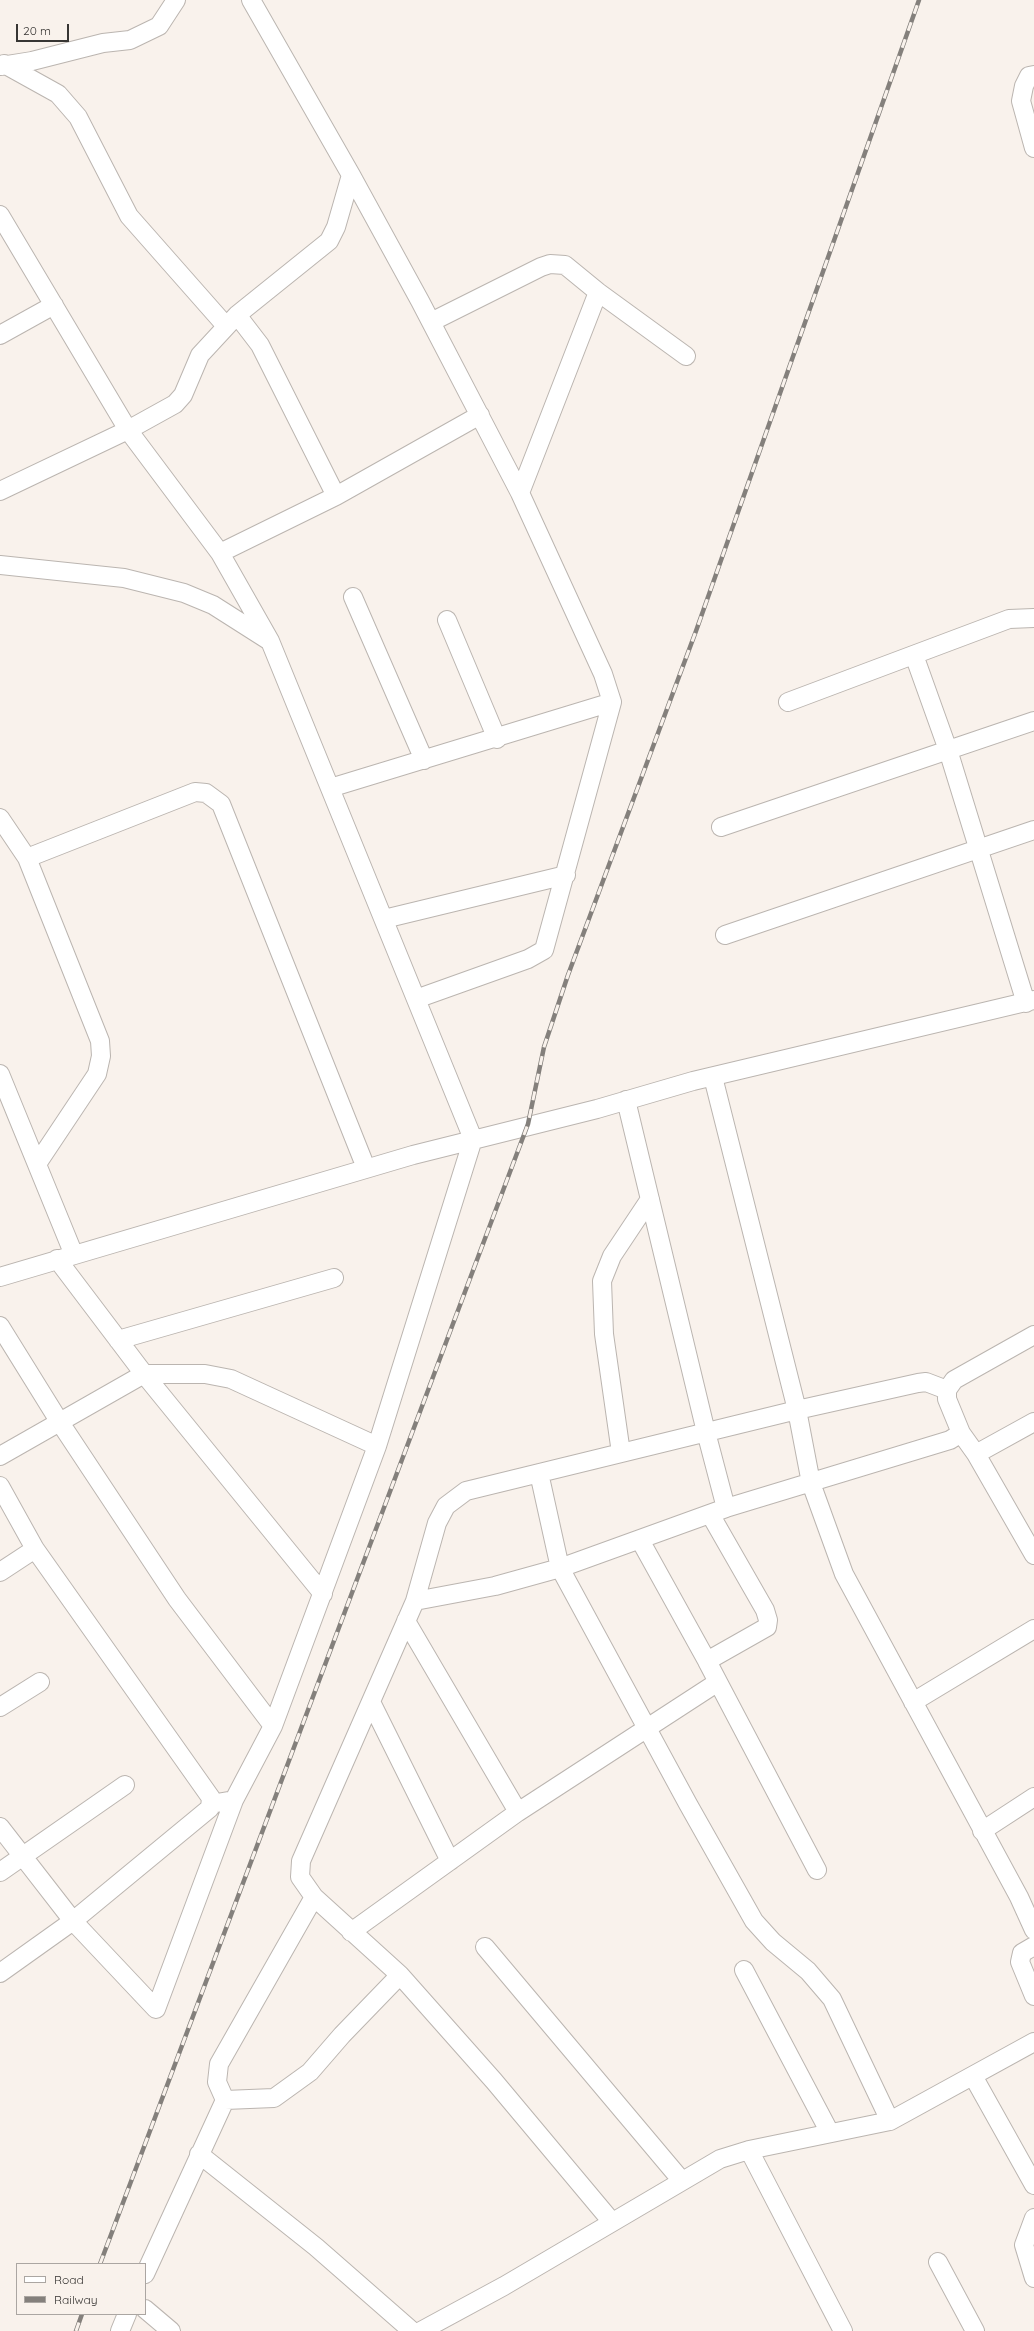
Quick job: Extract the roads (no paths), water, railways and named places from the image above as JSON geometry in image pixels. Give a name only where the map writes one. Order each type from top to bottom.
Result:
[{"type":"street","points":[[2,65],[32,61],[103,43],[130,40],[159,26],[176,0]]},
{"type":"street","points":[[251,0],[351,175],[431,322],[520,493],[603,674],[612,702],[566,876],[544,950],[528,959],[416,999]]},
{"type":"street","points":[[2,65],[58,94],[78,118],[129,216],[232,320],[260,345],[336,496]]},
{"type":"street","points":[[1034,75],[1029,76],[1024,86],[1021,101],[1034,148]]},
{"type":"street","points":[[0,491],[128,430],[175,404],[183,395],[200,355],[232,320],[329,242],[336,227],[351,175]]},
{"type":"street","points":[[0,215],[128,430],[220,552],[270,641],[473,1139],[377,1446],[323,1594],[272,1726],[234,1800],[156,2009],[73,1921],[21,1856],[0,1827]]},
{"type":"street","points":[[431,322],[541,267],[550,264],[565,265],[598,292],[686,356]]},
{"type":"street","points":[[520,493],[598,292]]},
{"type":"street","points":[[0,335],[54,305]]},
{"type":"street","points":[[220,552],[336,496],[480,416]]},
{"type":"street","points":[[0,565],[124,578],[184,593],[214,605],[270,641]]},
{"type":"street","points":[[353,597],[424,760]]},
{"type":"street","points":[[788,702],[1009,619],[1034,618]]},
{"type":"street","points":[[447,620],[497,739]]},
{"type":"street","points":[[0,1277],[366,1168],[473,1139],[713,1077],[1030,1002],[978,847],[948,750],[914,655]]},
{"type":"street","points":[[330,788],[497,739],[612,702]]},
{"type":"street","points":[[721,827],[1034,721]]},
{"type":"street","points":[[28,858],[195,792],[206,793],[221,804],[366,1168]]},
{"type":"street","points":[[0,818],[28,858],[100,1041],[101,1056],[97,1074],[37,1164]]},
{"type":"street","points":[[724,935],[978,847],[1034,830]]},
{"type":"street","points":[[384,919],[566,876]]},
{"type":"street","points":[[0,1074],[37,1164],[66,1257],[118,1340],[323,1594]]},
{"type":"street","points":[[713,1077],[797,1410],[811,1483],[844,1574],[1019,1897],[1034,1930]]},
{"type":"street","points":[[626,1100],[706,1432],[726,1508]]},
{"type":"street","points":[[621,1453],[604,1334],[602,1280],[612,1256],[650,1199]]},
{"type":"street","points":[[118,1340],[334,1278]]},
{"type":"street","points":[[0,1326],[59,1420],[177,1599],[272,1726]]},
{"type":"street","points":[[1034,1335],[954,1380],[947,1390],[947,1399],[962,1433],[976,1454],[1034,1555]]},
{"type":"street","points":[[0,1456],[59,1420],[144,1374],[205,1374],[231,1379],[377,1446]]},
{"type":"street","points":[[612,2222],[494,2081],[400,1975],[314,1897],[300,1877],[301,1861],[415,1600],[437,1523],[446,1506],[466,1491],[797,1410],[918,1383],[926,1382],[947,1390]]},
{"type":"street","points":[[976,1454],[1034,1422]]},
{"type":"street","points":[[415,1600],[495,1586],[560,1568],[726,1508],[950,1440],[962,1433]]},
{"type":"street","points":[[539,1473],[560,1568],[754,1921],[773,1942],[808,1971],[832,1999],[890,2122]]},
{"type":"street","points":[[0,1486],[35,1549],[208,1792],[211,1804],[210,1808],[73,1921],[0,1973]]},
{"type":"street","points":[[707,1661],[767,1627],[768,1620],[765,1610],[710,1514]]},
{"type":"street","points":[[640,1540],[707,1661],[817,1870]]},
{"type":"street","points":[[0,1572],[35,1549]]},
{"type":"street","points":[[406,1621],[518,1812]]},
{"type":"street","points":[[913,1702],[1034,1629]]},
{"type":"street","points":[[0,1707],[40,1682]]},
{"type":"street","points":[[351,1932],[518,1812],[718,1682]]},
{"type":"street","points":[[370,1702],[450,1860]]},
{"type":"street","points":[[0,1872],[125,1785]]},
{"type":"street","points":[[982,1831],[1034,1797]]},
{"type":"street","points":[[211,1804],[234,1800]]},
{"type":"street","points":[[146,2272],[225,2100],[217,2082],[219,2064],[314,1897]]},
{"type":"street","points":[[1034,1946],[1022,1952],[1020,1962],[1034,1996]]},
{"type":"street","points":[[485,1947],[682,2181]]},
{"type":"street","points":[[744,1970],[830,2133]]},
{"type":"street","points":[[225,2100],[274,2098],[310,2072],[342,2035],[400,1975]]},
{"type":"street","points":[[421,2331],[504,2286],[720,2159],[748,2150],[890,2122],[1034,2042]]},
{"type":"street","points":[[973,2076],[1034,2184]]},
{"type":"street","points":[[748,2150],[843,2331]]},
{"type":"street","points":[[199,2154],[316,2247],[412,2331]]},
{"type":"street","points":[[1034,2218],[1024,2245],[1034,2278]]},
{"type":"street","points":[[938,2262],[975,2331]]},
{"type":"street","points":[[146,2310],[171,2331]]},
{"type":"street","points":[[120,2331],[127,2315]]},
{"type":"railway","points":[[100,2263],[528,1124],[544,1047],[568,975],[696,631],[919,0]]},
{"type":"railway","points":[[76,2331],[82,2315]]}]
